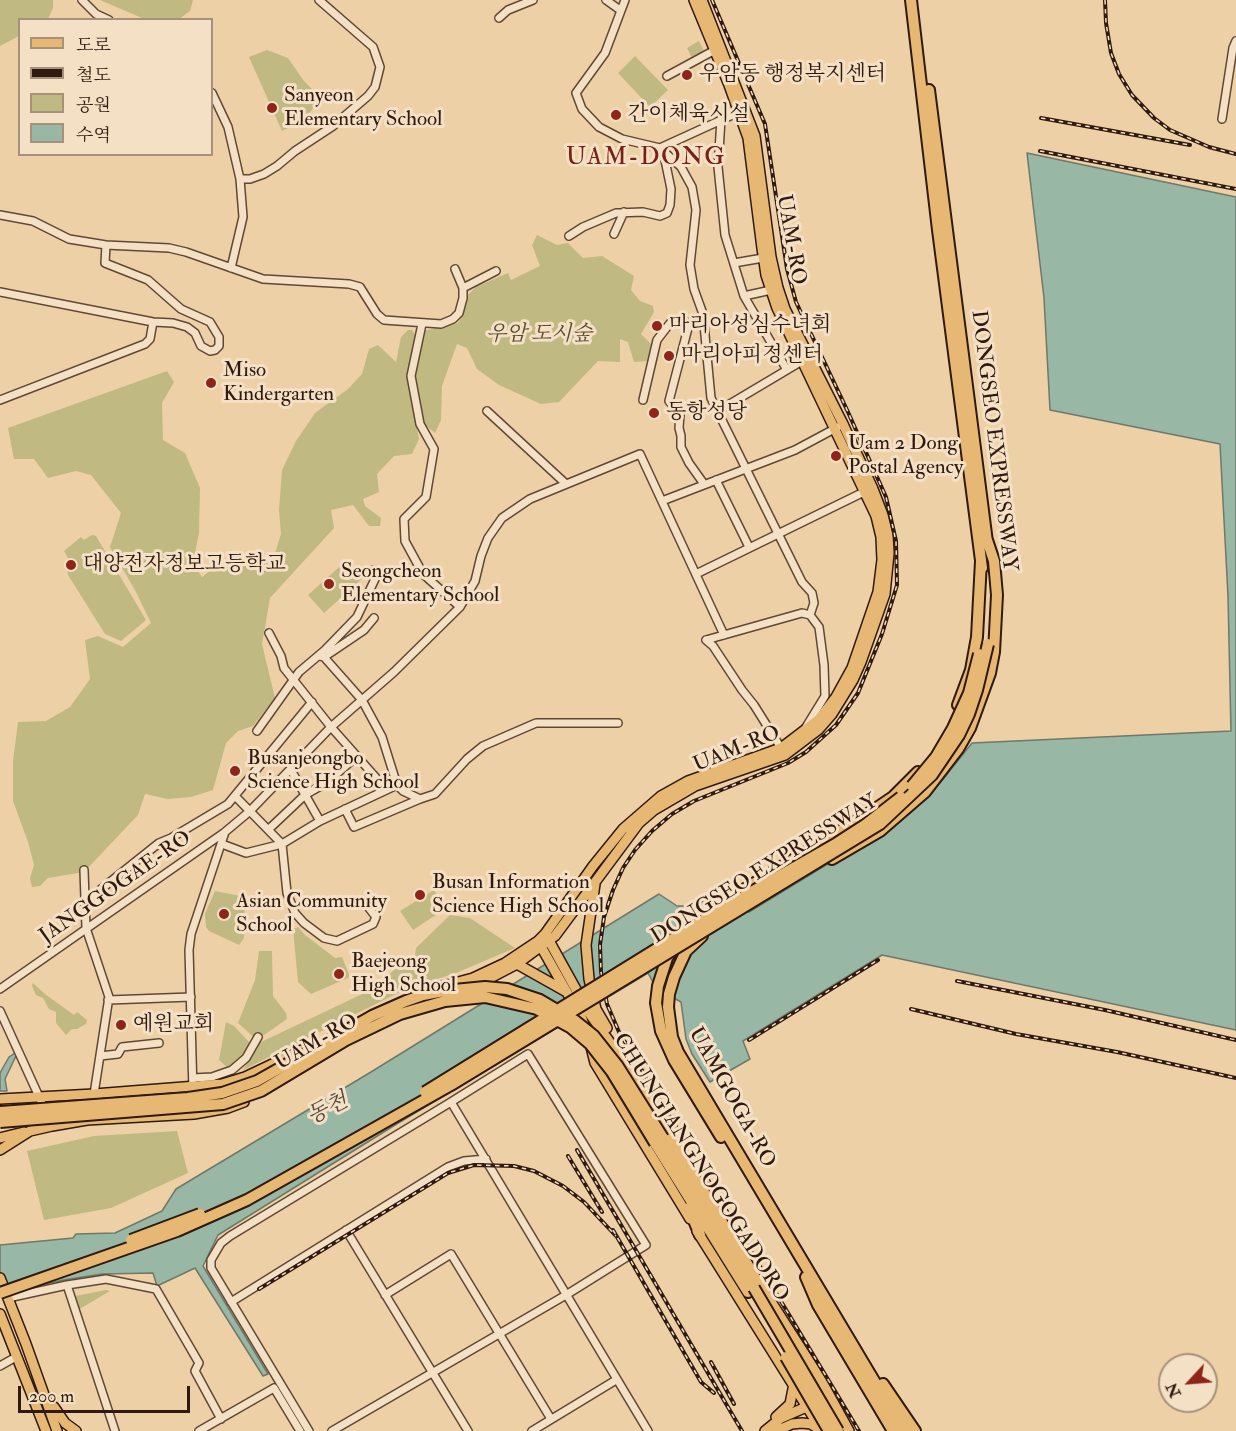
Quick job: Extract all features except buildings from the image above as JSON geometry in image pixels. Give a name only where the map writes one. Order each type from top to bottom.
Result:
[{"type":"highway","name":"DONGSEO EXPRESSWAY","points":[[4,1292],[243,1196],[312,1159],[718,911],[837,843],[900,798],[925,771],[945,744],[962,711],[974,675],[981,643],[984,594],[911,0]]},
{"type":"highway","name":"DONGSEO EXPRESSWAY","points":[[4,1292],[177,1231],[256,1195],[451,1085],[845,848],[880,824],[932,775],[946,756],[969,714],[985,662],[991,594],[986,537],[917,0]]},
{"type":"highway","name":"UAMGOGA-RO","points":[[899,1431],[678,1052],[670,1025],[669,994],[681,961],[693,943],[726,920],[880,831],[926,792],[958,749],[981,703],[994,652],[997,595],[994,561],[986,537]]},
{"type":"highway","name":"UAMGOGA-RO","points":[[904,1431],[674,1060],[661,1031],[656,1003],[658,986],[667,958],[678,941],[694,924],[749,885],[893,796],[926,762],[947,729],[963,695],[971,670],[977,637],[981,561]]},
{"type":"highway","name":"CHUNGJANGNOGOGADORO","points":[[0,1112],[188,1098],[222,1093],[257,1081],[372,1016],[406,1001],[433,993],[485,987],[507,989],[540,1000],[574,1020],[594,1036],[617,1065],[681,1185],[751,1290],[838,1431]]},
{"type":"highway","name":"CHUNGJANGNOGOGADORO","points":[[0,1122],[223,1104],[261,1091],[346,1041],[400,1014],[445,1001],[484,997],[537,1008],[570,1027],[590,1044],[659,1141],[677,1161],[829,1431]]},
{"type":"highway","points":[[677,1161],[722,1221]]},
{"type":"highway","points":[[681,1185],[700,1235]]},
{"type":"highway","points":[[805,1270],[830,1298],[915,1431]]},
{"type":"highway","points":[[805,1270],[818,1305],[893,1431]]},
{"type":"main road","name":"UAM-RO","points":[[0,1150],[30,1131],[52,1126],[87,1120],[194,1114],[228,1108],[266,1093],[346,1045],[494,977],[517,964],[567,924],[595,881],[639,823],[654,810],[695,786],[785,755],[818,730],[844,697],[861,662],[885,594],[889,553],[888,535],[789,318],[778,288],[771,257],[755,136],[694,0]]},
{"type":"main road","name":"UAM-RO","points":[[702,0],[743,110],[763,258],[771,290],[802,361],[839,427]]},
{"type":"main road","name":"UAM-RO","points":[[0,1099],[94,1094],[193,1082],[222,1084],[277,1063],[387,1005],[417,993],[473,978],[544,941],[593,866],[623,829],[652,803],[688,782],[782,748],[819,719],[836,697],[852,668],[878,592],[882,560],[881,537],[869,490]]},
{"type":"main road","points":[[595,881],[586,945],[589,1014],[595,1063],[822,1431]]},
{"type":"main road","points":[[544,941],[589,1014],[637,1080],[821,1380],[849,1431]]},
{"type":"main road","points":[[553,958],[567,992]]},
{"type":"main road","points":[[517,964],[567,992],[589,1014]]},
{"type":"main road","points":[[161,1104],[193,1082]]},
{"type":"main road","points":[[0,1117],[161,1104],[194,1114]]},
{"type":"main road","points":[[0,1138],[30,1131]]},
{"type":"main road","points":[[0,1278],[57,1431]]},
{"type":"main road","points":[[0,1314],[46,1431]]},
{"type":"main road","points":[[801,1395],[812,1392],[821,1380]]},
{"type":"main road","points":[[771,1429],[790,1404],[794,1384]]},
{"type":"main road","points":[[43,1391],[57,1414],[76,1431]]},
{"type":"main road","points":[[771,1429],[796,1410],[825,1404],[834,1406]]},
{"type":"main road","points":[[37,1411],[40,1431]]},
{"type":"main road","points":[[771,1429],[802,1423],[811,1424],[822,1431]]},
{"type":"street","points":[[82,0],[96,14],[105,18]]},
{"type":"street","points":[[240,178],[250,179],[277,166],[333,126],[368,96],[375,87],[380,68],[373,47],[319,0]]},
{"type":"street","points":[[499,18],[508,10],[533,0]]},
{"type":"street","points":[[606,0],[620,10]]},
{"type":"street","points":[[625,0],[605,53],[576,93],[582,109],[599,127],[622,139],[660,148],[681,166],[692,187],[696,210],[690,265],[694,289],[703,314],[711,398],[802,582],[812,593],[814,603],[810,615]]},
{"type":"street","points":[[1222,119],[1236,41]]},
{"type":"street","points":[[666,76],[715,50]]},
{"type":"street","points":[[213,95],[228,127],[240,178],[243,217],[231,268]]},
{"type":"street","points":[[660,148],[743,110]]},
{"type":"street","points":[[721,119],[718,167],[725,235],[744,296],[787,370]]},
{"type":"street","points":[[569,236],[583,227],[616,213],[642,212],[660,216],[666,213],[670,205],[671,189],[660,148]]},
{"type":"street","points":[[614,234],[624,212]]},
{"type":"street","points":[[0,215],[33,221],[69,239],[106,245],[169,248],[263,279],[322,281],[360,287],[377,314],[384,320],[441,324],[453,319],[459,313],[464,298],[463,288],[455,269]]},
{"type":"street","points":[[0,292],[153,322],[173,323],[187,327],[195,333],[201,346],[210,351],[219,346],[219,337],[210,322],[181,309],[148,280],[105,263],[106,245]]},
{"type":"street","name":"UAM-RO","points":[[734,263],[763,258]]},
{"type":"street","points":[[463,288],[496,271]]},
{"type":"street","name":"UAM-RO","points":[[744,296],[771,290]]},
{"type":"street","points":[[643,400],[657,340],[671,322],[684,320],[688,328],[669,398],[670,403],[680,414],[678,428],[681,447],[704,484]]},
{"type":"street","points":[[0,400],[145,344],[150,339],[153,322]]},
{"type":"street","points":[[422,324],[411,376],[420,424],[434,449],[426,497],[404,519],[405,541],[423,574],[460,607]]},
{"type":"street","points":[[717,411],[802,361]]},
{"type":"street","points":[[487,411],[565,483]]},
{"type":"street","points":[[662,501],[795,450],[839,427]]},
{"type":"street","name":"JANGGOGAE-RO","points":[[0,989],[225,832],[250,811],[331,727],[414,654],[460,607],[475,581],[488,538],[502,518],[530,499],[640,454],[724,635]]},
{"type":"street","points":[[716,480],[749,547]]},
{"type":"street","points":[[696,574],[869,490]]},
{"type":"street","points":[[321,657],[357,617],[375,579],[374,570]]},
{"type":"street","points":[[782,748],[713,646],[706,640],[802,613],[810,615],[819,627],[825,696],[805,731]]},
{"type":"street","points":[[257,731],[299,672],[364,630],[374,618]]},
{"type":"street","points":[[269,633],[281,656],[284,668],[331,727],[386,789]]},
{"type":"street","points":[[321,657],[362,700],[382,737],[397,785],[403,791],[420,799]]},
{"type":"street","points":[[85,902],[159,843],[228,804],[312,702]]},
{"type":"street","points":[[345,809],[354,827],[435,794],[467,759],[483,746],[536,723],[618,723]]},
{"type":"street","points":[[269,829],[305,795],[326,783],[357,756]]},
{"type":"street","points":[[291,770],[320,821]]},
{"type":"street","points":[[222,844],[246,853],[282,844],[320,821],[397,785]]},
{"type":"street","points":[[235,796],[282,844],[287,893],[295,913],[304,923],[324,938],[337,941],[373,924],[376,917],[369,908]]},
{"type":"street","points":[[194,1114],[189,950],[191,934],[225,832]]},
{"type":"street","points":[[84,870],[86,928],[108,1000],[94,1094]]},
{"type":"street","points":[[108,1000],[191,997]]},
{"type":"street","points":[[0,1011],[2,1024],[40,1097],[52,1126]]},
{"type":"street","points":[[193,1082],[232,1070],[246,1058],[258,1037]]},
{"type":"street","points":[[100,1056],[118,1054],[122,1047],[159,1043]]},
{"type":"street","points":[[309,1431],[211,1268],[211,1260],[221,1243],[230,1236],[528,1054],[646,1245],[566,1295],[498,1332],[332,1431]]},
{"type":"street","points":[[451,1102],[648,1431]]},
{"type":"street","points":[[231,1302],[448,1167],[464,1161],[486,1160]]},
{"type":"street","points":[[346,1230],[468,1431]]},
{"type":"street","points":[[385,1295],[451,1254],[552,1419]]},
{"type":"street","points":[[4,1292],[106,1280],[156,1289],[199,1362],[195,1371],[221,1419]]},
{"type":"street","points":[[67,1285],[115,1431]]},
{"type":"street","points":[[0,1366],[16,1356]]},
{"type":"street","points":[[532,1431],[544,1428],[552,1419],[616,1380]]},
{"type":"street","points":[[199,1431],[274,1388],[300,1431]]},
{"type":"green space","points":[[0,0],[53,0],[53,8],[48,18],[18,18],[18,37],[0,46]]},
{"type":"green space","points":[[100,0],[193,0],[190,11],[180,18],[142,18]]},
{"type":"green space","points":[[699,41],[704,51],[692,58],[687,48]]},
{"type":"green space","points":[[267,50],[288,58],[304,81],[321,98],[304,120],[282,131],[249,57]]},
{"type":"green space","points":[[635,56],[668,90],[650,107],[618,73]]},
{"type":"green space","name":"우암 도시숲","points":[[537,235],[557,245],[568,243],[583,258],[602,256],[634,276],[631,290],[640,301],[653,306],[654,312],[641,334],[651,344],[647,361],[634,362],[628,342],[620,339],[620,362],[598,361],[559,402],[541,404],[499,385],[477,369],[467,348],[457,344],[442,386],[441,420],[435,433],[423,423],[414,374],[423,331],[458,323],[463,315],[468,295],[476,287],[508,273],[511,280],[540,266],[532,245]]},
{"type":"green space","points":[[408,330],[412,330],[416,336],[407,377],[419,439],[412,454],[394,456],[377,474],[379,492],[363,499],[365,506],[381,518],[380,526],[369,526],[353,505],[331,510],[334,528],[270,598],[262,644],[275,698],[253,726],[238,731],[226,743],[213,790],[191,797],[168,799],[145,794],[138,815],[84,872],[48,878],[40,886],[32,887],[30,878],[34,865],[13,801],[13,761],[18,722],[46,721],[70,707],[90,679],[85,640],[98,636],[123,647],[151,623],[110,547],[121,513],[91,475],[76,471],[48,478],[34,459],[14,459],[8,428],[167,371],[174,382],[162,403],[163,440],[185,453],[200,488],[199,533],[193,563],[202,577],[224,560],[251,565],[274,557],[281,534],[279,510],[282,470],[296,441],[315,413],[348,389],[362,374],[369,349],[378,345],[396,362],[401,337]]},
{"type":"green space","points":[[92,535],[96,536],[146,620],[121,641],[105,634],[68,575],[67,569],[72,565],[64,551],[81,537],[84,540]]},
{"type":"green space","points":[[347,560],[363,578],[324,613],[308,595]]},
{"type":"green space","points":[[434,890],[445,909],[413,930],[400,911]]},
{"type":"green space","points":[[215,891],[245,897],[244,938],[239,945],[209,931],[206,927],[205,914]]},
{"type":"green space","points":[[450,915],[470,918],[515,948],[456,973],[408,988],[243,1070],[261,1042],[375,988],[395,969],[415,956],[416,948]]},
{"type":"green space","points":[[298,927],[335,958],[342,957],[350,977],[311,994],[298,982],[293,929]]},
{"type":"green space","points":[[259,951],[272,951],[273,996],[286,1013],[287,1019],[257,1040],[238,1023],[255,980]]},
{"type":"green space","points":[[33,983],[74,1015],[77,1012],[87,1020],[86,1024],[72,1029],[66,1035],[56,1023],[56,1012],[49,1009],[43,998],[36,995]]},
{"type":"green space","points":[[226,1022],[234,1026],[252,1045],[245,1056],[229,1069],[219,1060]]},
{"type":"green space","points":[[177,1131],[188,1173],[111,1208],[44,1220],[27,1151],[94,1136]]},
{"type":"green space","points":[[110,1291],[78,1310],[75,1296]]},
{"type":"water","name":"동천","points":[[1027,153],[1236,197],[1236,1030],[882,955],[743,1041],[750,1059],[710,1082],[692,1054],[686,1039],[681,1002],[656,988],[648,973],[395,1125],[218,1235],[203,1266],[268,1374],[263,1376],[195,1268],[157,1286],[153,1273],[102,1274],[0,1293],[0,1245],[73,1238],[76,1234],[115,1233],[162,1211],[176,1189],[659,894],[677,906],[705,901],[749,912],[849,851],[923,799],[940,783],[972,743],[1231,731],[1228,596],[1220,444],[1050,410],[1044,298]]},
{"type":"water","points":[[15,1053],[16,1056],[5,1079],[7,1091],[0,1091],[0,1073],[9,1057]]},
{"type":"railway","points":[[712,0],[765,124],[787,269],[796,302],[886,497],[896,541],[897,585],[882,634],[858,693],[836,725],[806,752],[788,763],[694,801],[672,814],[635,850],[623,868],[604,917],[600,945],[601,972],[607,1004],[619,1032],[859,1431]]},
{"type":"railway","points":[[1105,0],[1111,53],[1119,74],[1132,95],[1154,118],[1170,130],[1209,147],[1236,154]]},
{"type":"railway","points":[[1041,118],[1190,145]]},
{"type":"railway","points":[[1040,151],[1236,189]]},
{"type":"railway","points":[[749,1040],[878,960]]},
{"type":"railway","points":[[957,981],[1105,1010],[1236,1040]]},
{"type":"railway","points":[[911,1009],[1016,1034],[1117,1052],[1236,1078]]},
{"type":"railway","points":[[577,1150],[742,1431]]},
{"type":"railway","points":[[568,1156],[602,1212]]},
{"type":"railway","points":[[259,1289],[448,1173],[474,1165],[514,1166],[534,1171],[563,1186],[584,1202],[616,1236]]},
{"type":"railway","points":[[613,1230],[701,1382],[714,1393]]},
{"type":"railway","points":[[711,1362],[734,1404]]},
{"type":"place","name":"우암동 행정복지센터","points":[[687,75]]},
{"type":"place","name":"Sanyeon Elementary School","points":[[272,108]]},
{"type":"place","name":"간이체육시설","points":[[616,115]]},
{"type":"place","name":"마리아성심수녀회","points":[[657,326]]},
{"type":"place","name":"마리아피정센터","points":[[669,356]]},
{"type":"place","name":"Miso Kindergarten","points":[[211,383]]},
{"type":"place","name":"동항성당","points":[[654,413]]},
{"type":"place","name":"Uam 2 Dong Postal Agency","points":[[836,456]]},
{"type":"place","name":"대양전자정보고등학교","points":[[71,565]]},
{"type":"place","name":"Seongcheon Elementary School","points":[[329,584]]},
{"type":"place","name":"Busanjeongbo Science High School","points":[[235,771]]},
{"type":"place","name":"Busan Information Science High School","points":[[420,895]]},
{"type":"place","name":"Asian Community School","points":[[224,914]]},
{"type":"place","name":"Baejeong High School","points":[[339,974]]},
{"type":"place","name":"예원교회","points":[[121,1025]]},
{"type":"district","name":"UAM-DONG","points":[[646,159]]}]
